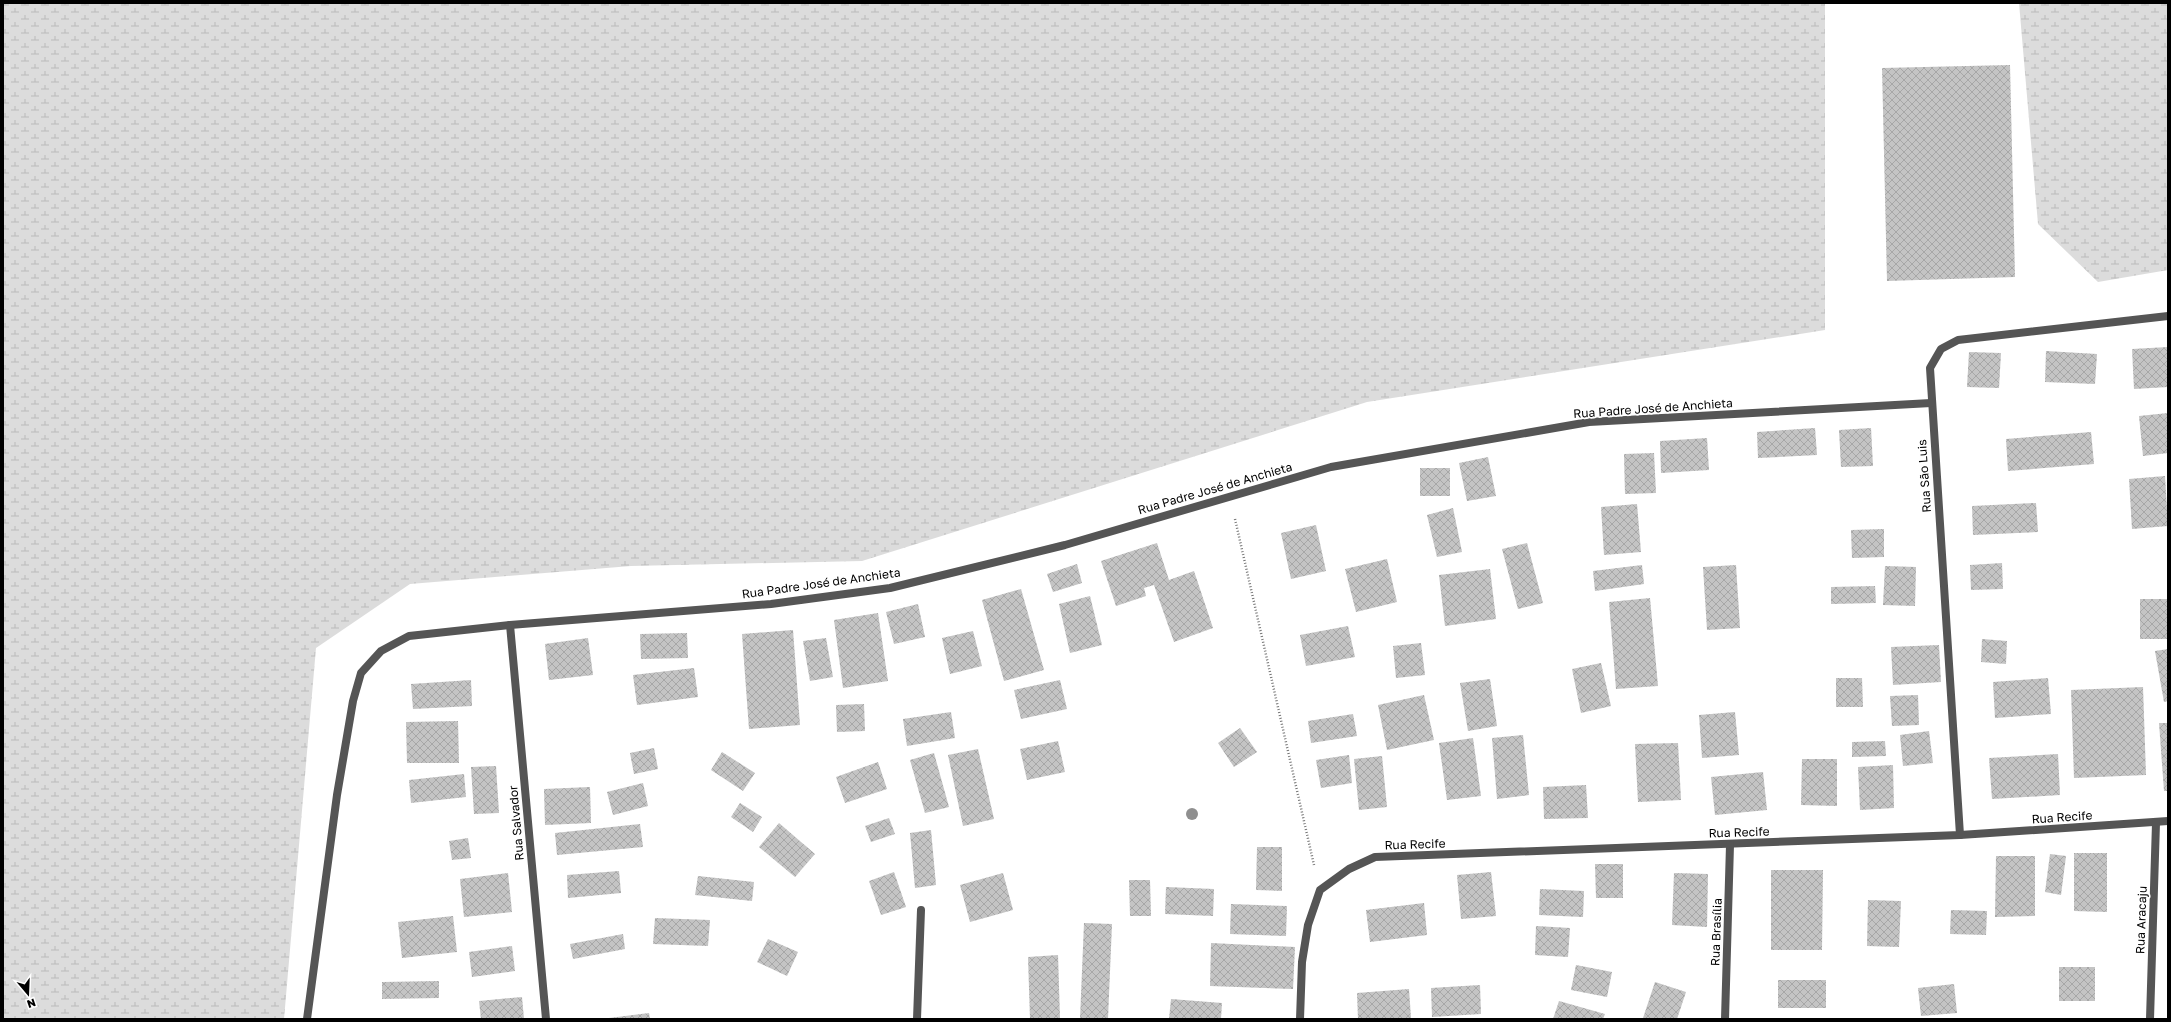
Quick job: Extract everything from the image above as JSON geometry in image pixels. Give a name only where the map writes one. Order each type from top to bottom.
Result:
[{"type":"street","name":"Rua São Luis","points":[[1960,835],[1931,403],[1930,368],[1941,349],[1958,340],[2168,316]]},
{"type":"street","name":"Rua Padre José de Anchieta","points":[[307,1019],[337,795],[352,700],[362,673],[381,651],[409,636],[510,624],[771,604],[890,588],[1065,544],[1229,495],[1331,467],[1589,422],[1931,403]]},
{"type":"street","name":"Rua Salvador","points":[[510,624],[546,1019]]},
{"type":"street","name":"Rua Recife","points":[[1320,890],[1349,869],[1375,858],[1960,835],[2168,821]]},
{"type":"street","name":"Rua Aracaju","points":[[2150,1019],[2156,823]]},
{"type":"street","name":"Rua Brasília","points":[[1725,1019],[1730,845]]},
{"type":"street","points":[[1300,1019],[1302,962],[1308,925],[1320,890]]},
{"type":"street","points":[[917,1019],[921,910]]},
{"type":"path","points":[[1229,495],[1320,890]]},
{"type":"green space","points":[[3,3],[1825,3],[1825,330],[1367,402],[862,561],[631,566],[410,584],[316,648],[284,1019],[3,1019]]},
{"type":"green space","points":[[2019,3],[2168,3],[2168,270],[2098,282],[2038,224]]},
{"type":"building","points":[[2010,65],[2015,277],[1887,281],[1882,68]]},
{"type":"building","points":[[2168,347],[2168,387],[2134,389],[2132,349]]},
{"type":"building","points":[[2046,351],[2097,354],[2095,384],[2045,382]]},
{"type":"building","points":[[1969,352],[2001,353],[1999,388],[1967,387]]},
{"type":"building","points":[[2168,413],[2168,453],[2143,456],[2139,416]]},
{"type":"building","points":[[1815,428],[1817,455],[1758,458],[1757,432]]},
{"type":"building","points":[[1871,428],[1873,466],[1841,467],[1839,430]]},
{"type":"building","points":[[2091,432],[2094,464],[2008,471],[2006,439]]},
{"type":"building","points":[[1707,438],[1709,470],[1661,473],[1660,441]]},
{"type":"building","points":[[1654,453],[1656,493],[1625,494],[1624,454]]},
{"type":"building","points":[[1488,457],[1496,496],[1467,501],[1459,463]]},
{"type":"building","points":[[1420,468],[1450,468],[1450,496],[1420,496]]},
{"type":"building","points":[[2165,476],[2168,526],[2132,529],[2129,479]]},
{"type":"building","points":[[2036,503],[2038,532],[1973,535],[1972,506]]},
{"type":"building","points":[[1637,504],[1641,552],[1604,555],[1601,507]]},
{"type":"building","points":[[1453,508],[1462,552],[1437,557],[1427,515]]},
{"type":"building","points":[[1316,525],[1326,571],[1291,579],[1281,533]]},
{"type":"building","points":[[1884,529],[1884,557],[1852,558],[1851,530]]},
{"type":"building","points":[[1157,543],[1169,580],[1194,571],[1213,628],[1174,642],[1154,585],[1144,588],[1146,596],[1116,606],[1101,561]]},
{"type":"building","points":[[1527,543],[1543,603],[1518,609],[1502,549]]},
{"type":"building","points":[[1387,559],[1397,602],[1356,612],[1345,569]]},
{"type":"building","points":[[2002,563],[2003,589],[1971,590],[1970,565]]},
{"type":"building","points":[[1077,564],[1082,583],[1053,592],[1047,574]]},
{"type":"building","points":[[1642,565],[1644,584],[1595,591],[1593,571]]},
{"type":"building","points":[[1736,565],[1740,628],[1707,630],[1703,567]]},
{"type":"building","points":[[1885,566],[1916,567],[1915,606],[1883,605]]},
{"type":"building","points":[[1490,569],[1496,619],[1445,626],[1439,575]]},
{"type":"building","points":[[1875,586],[1876,603],[1831,604],[1831,587]]},
{"type":"building","points":[[1021,589],[1044,670],[1004,681],[982,600]]},
{"type":"building","points":[[1090,596],[1102,645],[1070,653],[1059,604]]},
{"type":"building","points":[[1650,598],[1658,686],[1616,689],[1609,602]]},
{"type":"building","points":[[2140,599],[2168,599],[2168,639],[2140,639]]},
{"type":"building","points":[[918,604],[925,637],[894,644],[886,612]]},
{"type":"building","points":[[878,613],[888,681],[843,688],[834,620]]},
{"type":"building","points":[[1348,626],[1355,657],[1306,666],[1300,635]]},
{"type":"building","points":[[793,630],[800,725],[749,729],[742,634]]},
{"type":"building","points":[[973,631],[982,666],[950,674],[942,638]]},
{"type":"building","points":[[687,633],[688,658],[641,659],[640,634]]},
{"type":"building","points":[[588,638],[593,675],[549,680],[545,644]]},
{"type":"building","points":[[826,638],[833,677],[810,681],[803,641]]},
{"type":"building","points":[[1982,639],[2007,641],[2006,664],[1981,662]]},
{"type":"building","points":[[1421,643],[1425,675],[1396,678],[1393,646]]},
{"type":"building","points":[[1939,645],[1941,682],[1893,685],[1891,647]]},
{"type":"building","points":[[2168,649],[2168,701],[2164,702],[2155,651]]},
{"type":"building","points":[[1601,663],[1611,706],[1581,713],[1572,669]]},
{"type":"building","points":[[694,668],[698,697],[637,705],[633,675]]},
{"type":"building","points":[[1836,678],[1862,678],[1863,707],[1836,707]]},
{"type":"building","points":[[2048,678],[2051,714],[1995,718],[1993,682]]},
{"type":"building","points":[[1490,679],[1497,726],[1468,731],[1460,683]]},
{"type":"building","points":[[471,680],[472,706],[413,709],[411,684]]},
{"type":"building","points":[[1060,680],[1067,709],[1021,719],[1014,690]]},
{"type":"building","points":[[2143,687],[2146,775],[2074,778],[2071,690]]},
{"type":"building","points":[[1424,695],[1434,740],[1387,750],[1378,705]]},
{"type":"building","points":[[1918,695],[1919,725],[1892,726],[1890,696]]},
{"type":"building","points":[[864,704],[865,731],[837,732],[836,705]]},
{"type":"building","points":[[951,712],[955,738],[907,746],[903,719]]},
{"type":"building","points":[[1735,712],[1739,755],[1702,758],[1699,715]]},
{"type":"building","points":[[1353,714],[1357,736],[1311,743],[1308,721]]},
{"type":"building","points":[[458,721],[459,763],[407,763],[406,722]]},
{"type":"building","points":[[2159,723],[2168,723],[2168,791],[2164,791]]},
{"type":"building","points":[[1240,728],[1257,752],[1234,767],[1218,743]]},
{"type":"building","points":[[1929,731],[1933,763],[1903,766],[1900,735]]},
{"type":"building","points":[[1523,735],[1529,795],[1497,799],[1492,738]]},
{"type":"building","points":[[1473,738],[1481,796],[1447,800],[1439,743]]},
{"type":"building","points":[[1058,741],[1065,772],[1027,780],[1020,749]]},
{"type":"building","points":[[1885,741],[1886,756],[1852,757],[1852,742]]},
{"type":"building","points":[[1678,743],[1681,800],[1638,802],[1635,744]]},
{"type":"building","points":[[654,748],[658,769],[634,774],[630,753]]},
{"type":"building","points":[[978,749],[994,819],[963,826],[948,755]]},
{"type":"building","points":[[722,752],[755,773],[743,791],[711,770]]},
{"type":"building","points":[[934,753],[949,807],[925,813],[910,760]]},
{"type":"building","points":[[2058,754],[2060,795],[1992,799],[1989,758]]},
{"type":"building","points":[[1349,755],[1352,783],[1321,788],[1316,760]]},
{"type":"building","points":[[1382,756],[1387,807],[1359,810],[1354,759]]},
{"type":"building","points":[[1802,759],[1837,759],[1837,806],[1801,805]]},
{"type":"building","points":[[878,762],[887,789],[845,803],[836,777]]},
{"type":"building","points":[[1893,765],[1894,808],[1860,810],[1858,767]]},
{"type":"building","points":[[496,766],[499,813],[474,814],[471,767]]},
{"type":"building","points":[[1763,772],[1767,810],[1715,815],[1711,777]]},
{"type":"building","points":[[464,774],[466,797],[411,803],[409,780]]},
{"type":"building","points":[[643,783],[648,806],[613,815],[607,792]]},
{"type":"building","points":[[1586,785],[1588,818],[1544,819],[1543,787]]},
{"type":"building","points":[[590,787],[591,823],[545,825],[544,789]]},
{"type":"building","points":[[740,803],[762,817],[753,832],[731,817]]},
{"type":"building","points":[[889,818],[895,834],[871,842],[865,826]]},
{"type":"building","points":[[779,823],[815,854],[795,877],[759,847]]},
{"type":"building","points":[[640,824],[643,847],[557,855],[555,833]]},
{"type":"building","points":[[931,830],[936,885],[915,888],[910,833]]},
{"type":"building","points":[[468,838],[471,858],[452,860],[449,841]]},
{"type":"building","points":[[1257,847],[1282,847],[1282,891],[1256,890]]},
{"type":"building","points":[[2074,853],[2107,853],[2107,912],[2074,911]]},
{"type":"building","points":[[2050,854],[2066,856],[2061,895],[2045,892]]},
{"type":"building","points":[[1996,856],[2035,856],[2035,916],[1995,917]]},
{"type":"building","points":[[1595,864],[1623,864],[1623,898],[1596,898]]},
{"type":"building","points":[[1771,870],[1823,870],[1822,950],[1771,950]]},
{"type":"building","points":[[619,871],[621,893],[568,898],[567,875]]},
{"type":"building","points":[[894,872],[906,907],[881,915],[869,881]]},
{"type":"building","points":[[1491,872],[1496,916],[1461,919],[1457,875]]},
{"type":"building","points":[[508,873],[512,912],[464,917],[460,879]]},
{"type":"building","points":[[1003,873],[1013,910],[970,922],[960,885]]},
{"type":"building","points":[[1674,873],[1708,874],[1707,927],[1672,925]]},
{"type":"building","points":[[698,876],[754,882],[752,901],[695,895]]},
{"type":"building","points":[[1129,880],[1150,880],[1151,916],[1130,916]]},
{"type":"building","points":[[1166,887],[1214,889],[1213,916],[1165,914]]},
{"type":"building","points":[[1540,889],[1584,891],[1583,917],[1539,915]]},
{"type":"building","points":[[1868,900],[1901,901],[1899,947],[1867,946]]},
{"type":"building","points":[[1424,903],[1427,935],[1370,942],[1366,910]]},
{"type":"building","points":[[1231,904],[1287,906],[1286,936],[1230,934]]},
{"type":"building","points":[[1951,910],[1987,911],[1986,935],[1950,934]]},
{"type":"building","points":[[453,916],[457,952],[402,958],[398,922]]},
{"type":"building","points":[[655,918],[710,920],[708,946],[653,944]]},
{"type":"building","points":[[1084,923],[1112,924],[1108,1019],[1080,1019]]},
{"type":"building","points":[[1536,926],[1570,928],[1568,957],[1535,955]]},
{"type":"building","points":[[623,934],[625,949],[573,959],[570,944]]},
{"type":"building","points":[[768,939],[798,952],[787,976],[757,962]]},
{"type":"building","points":[[1211,943],[1295,947],[1293,989],[1210,986]]},
{"type":"building","points":[[512,946],[515,971],[472,977],[469,952]]},
{"type":"building","points":[[1058,955],[1060,1019],[1030,1019],[1028,957]]},
{"type":"building","points":[[1576,965],[1612,972],[1607,997],[1571,990]]},
{"type":"building","points":[[2059,967],[2095,967],[2095,1001],[2059,1001]]},
{"type":"building","points":[[1778,980],[1826,980],[1826,1008],[1778,1008]]},
{"type":"building","points":[[439,981],[439,998],[382,999],[382,982]]},
{"type":"building","points":[[1655,982],[1686,992],[1677,1019],[1643,1018]]},
{"type":"building","points":[[1954,984],[1957,1013],[1921,1016],[1918,988]]},
{"type":"building","points":[[1480,985],[1481,1014],[1432,1017],[1431,988]]},
{"type":"building","points":[[1409,989],[1411,1018],[1358,1019],[1357,993]]},
{"type":"building","points":[[522,997],[524,1019],[481,1019],[479,1001]]},
{"type":"building","points":[[1171,999],[1222,1003],[1221,1019],[1169,1019]]},
{"type":"building","points":[[1559,1001],[1605,1014],[1603,1019],[1553,1019]]},
{"type":"building","points":[[649,1013],[650,1019],[609,1019],[609,1018]]}]
